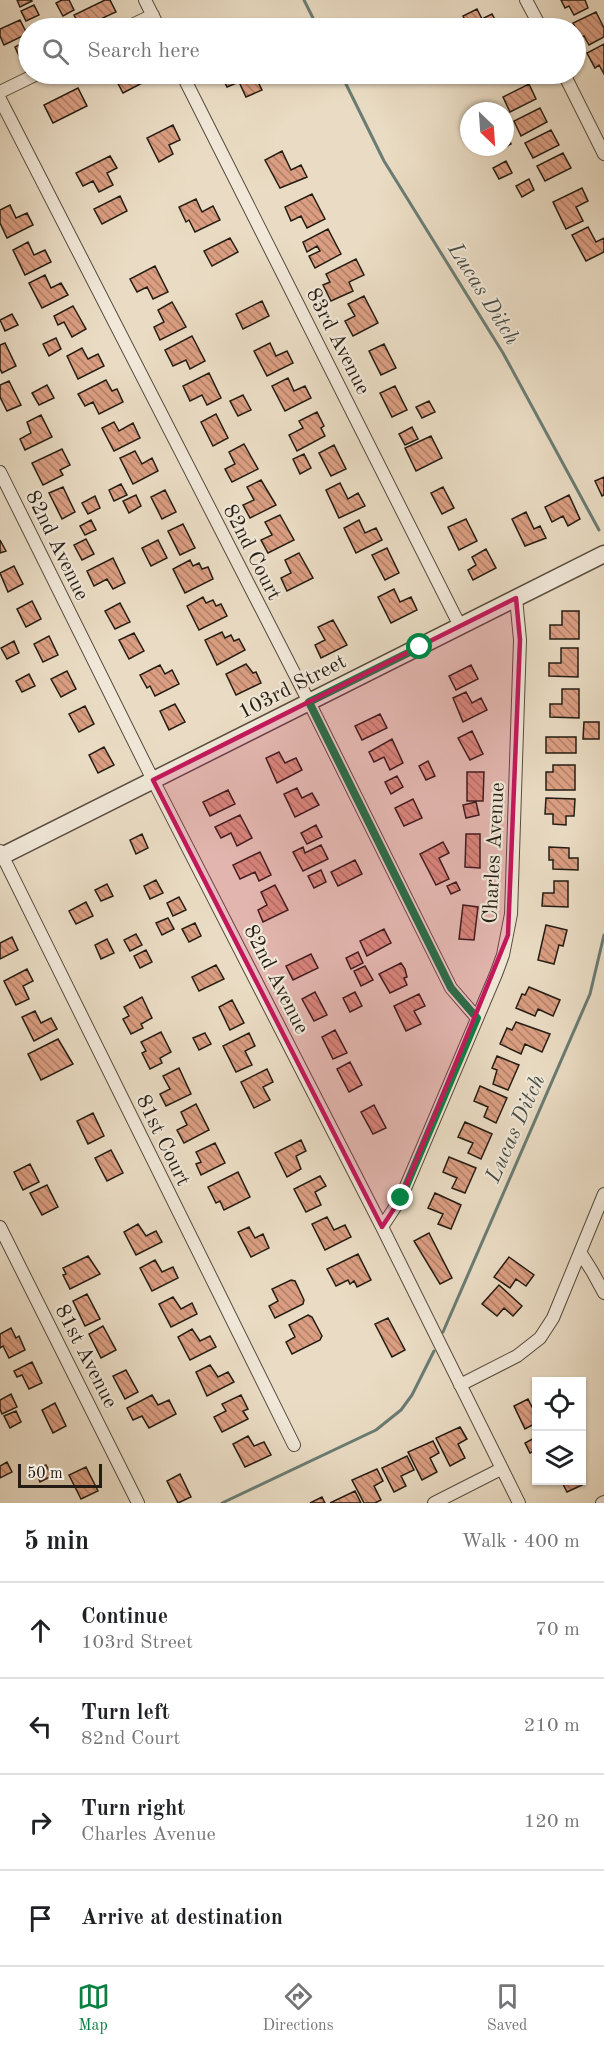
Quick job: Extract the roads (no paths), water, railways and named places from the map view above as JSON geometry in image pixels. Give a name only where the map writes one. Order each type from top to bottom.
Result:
[{"type":"street","points":[[145,0],[154,18]]},
{"type":"street","points":[[526,0],[536,18]]},
{"type":"street","points":[[147,18],[153,15]]},
{"type":"street","points":[[0,92],[18,83]]},
{"type":"street","name":"83rd Avenue","points":[[187,84],[460,627]]},
{"type":"street","points":[[569,84],[604,154]]},
{"type":"street","name":"82nd Court","points":[[0,99],[309,702],[451,988],[477,1018]]},
{"type":"street","name":"82nd Avenue","points":[[0,472],[153,780],[382,1227],[519,1503]]},
{"type":"street","name":"103rd Street","points":[[1,855],[604,554]]},
{"type":"street","name":"Charles Avenue","points":[[382,1227],[401,1198],[477,1018],[503,955],[512,914],[520,640],[516,598]]},
{"type":"street","name":"81st Court","points":[[1,855],[294,1445]]},
{"type":"street","points":[[460,1385],[517,1356],[540,1338],[553,1318],[604,1194]]},
{"type":"street","name":"81st Avenue","points":[[0,1227],[138,1503]]},
{"type":"street","points":[[580,1252],[604,1293]]},
{"type":"street","points":[[434,1503],[501,1469]]},
{"type":"waterway","name":"Lucas Ditch","points":[[304,0],[313,18]]},
{"type":"waterway","name":"Lucas Ditch","points":[[346,84],[384,161],[503,353],[599,530]]},
{"type":"waterway","name":"Lucas Ditch","points":[[443,1332],[590,994],[604,935]]},
{"type":"waterway","name":"Lucas Ditch","points":[[222,1503],[376,1430],[401,1410],[412,1395],[434,1351]]}]
